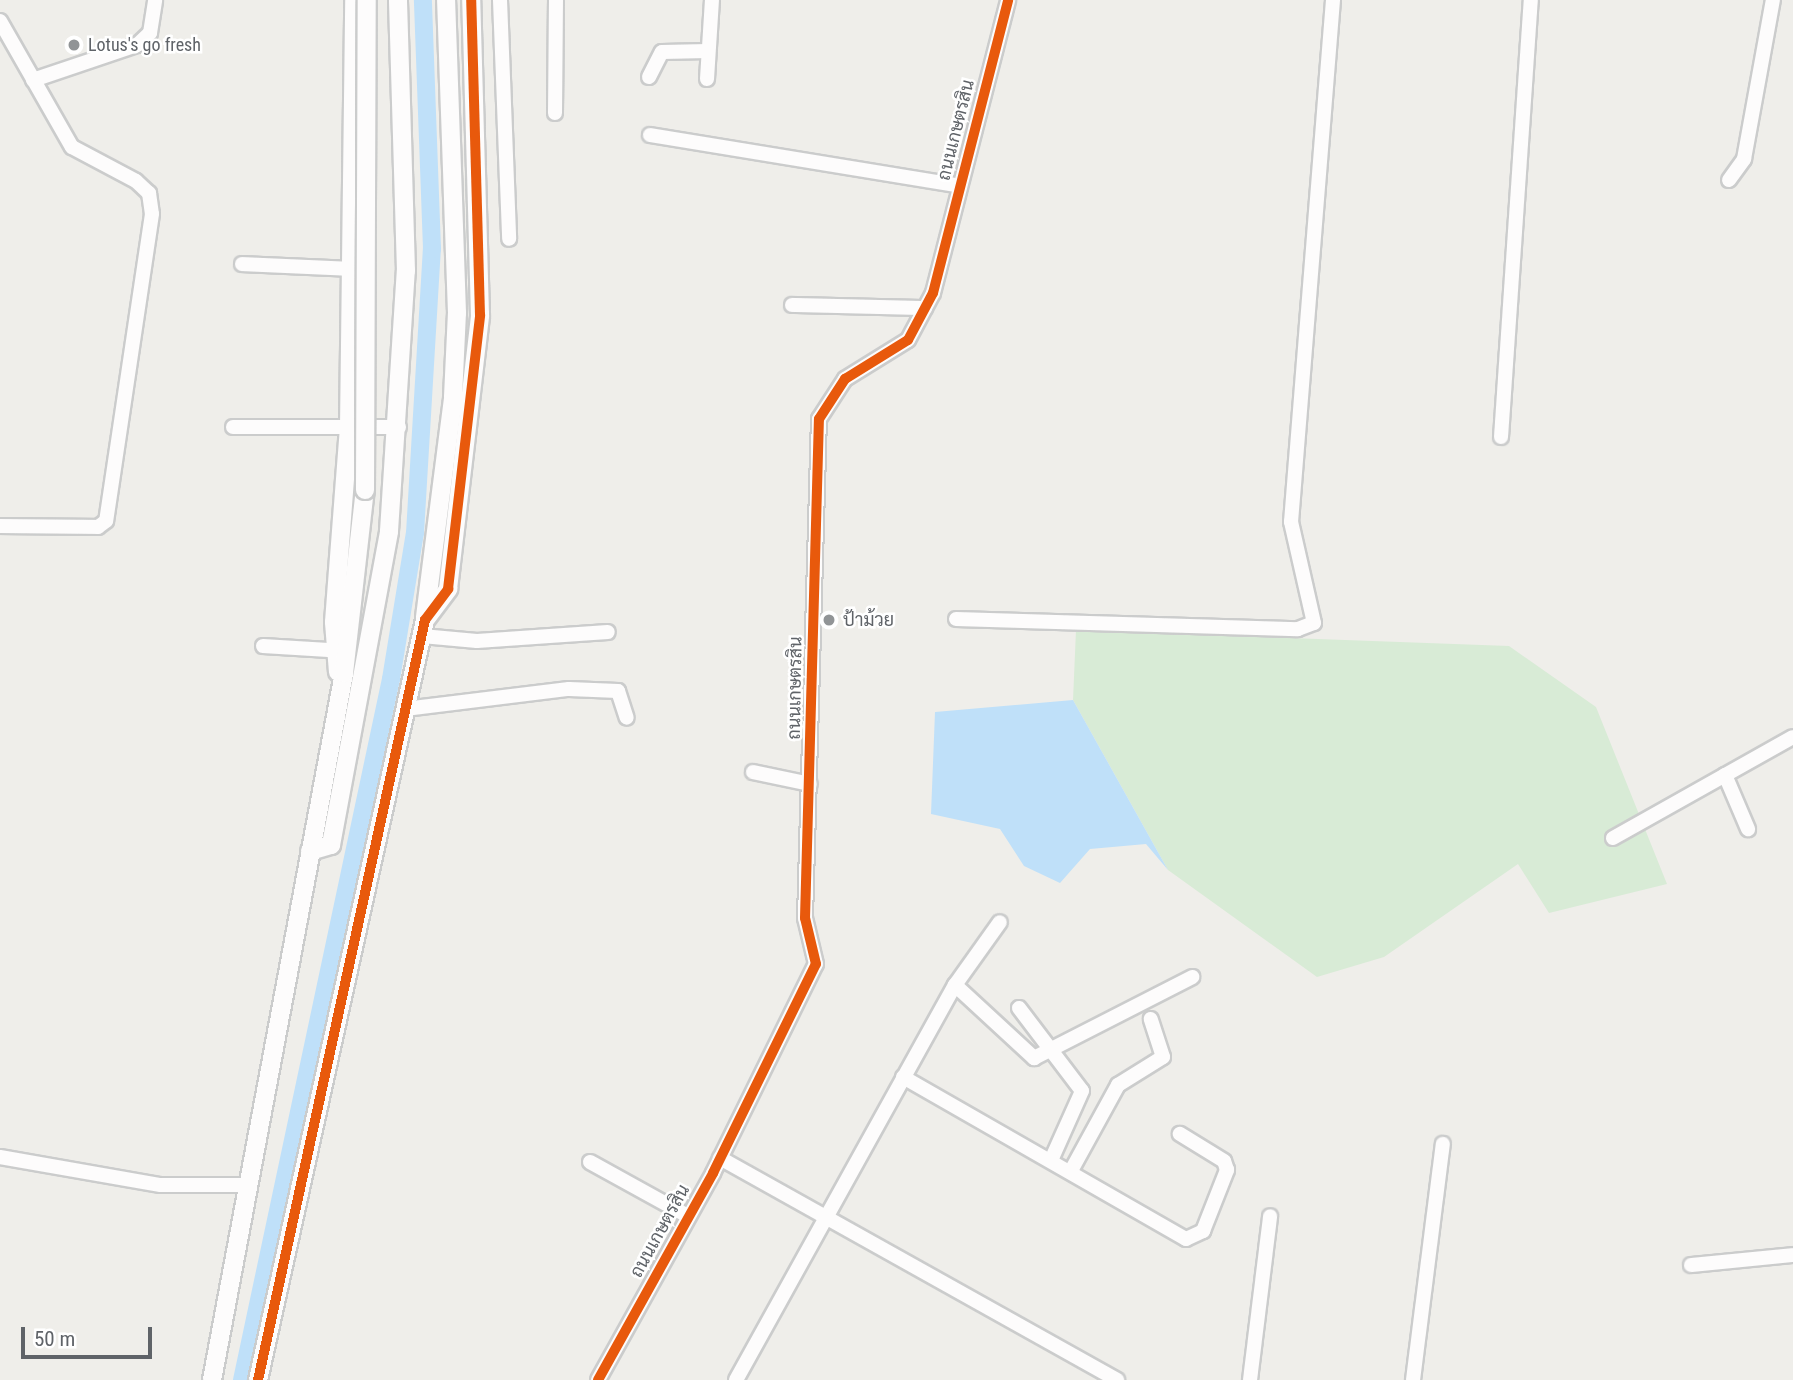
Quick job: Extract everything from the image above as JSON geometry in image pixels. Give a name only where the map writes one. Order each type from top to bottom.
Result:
[{"type":"street","points":[[33,80],[136,45],[149,33],[155,0]]},
{"type":"street","points":[[212,1380],[342,685],[352,269],[354,0]]},
{"type":"street","points":[[342,650],[365,490],[367,0]]},
{"type":"street","points":[[310,851],[331,845],[380,591],[399,427],[407,249],[398,0]]},
{"type":"street","points":[[258,1380],[423,628],[453,397],[457,313],[446,0]]},
{"type":"street","points":[[423,628],[448,589],[478,354],[471,0]]},
{"type":"street","points":[[500,0],[509,239]]},
{"type":"street","points":[[555,113],[556,0]]},
{"type":"street","points":[[707,79],[712,0]]},
{"type":"street","name":"ถนนเกษตรสิน","points":[[598,1380],[720,1158],[816,964],[805,918],[819,419],[845,379],[908,340],[925,308],[1008,0]]},
{"type":"street","points":[[956,619],[1298,629],[1314,623],[1292,522],[1333,0]]},
{"type":"street","points":[[1501,437],[1531,0]]},
{"type":"street","points":[[1729,180],[1744,159],[1773,0]]},
{"type":"street","points":[[0,21],[72,147],[136,181],[149,193],[152,214],[106,521],[98,527],[0,526]]},
{"type":"street","points":[[649,77],[662,52],[708,51]]},
{"type":"street","points":[[650,135],[960,186]]},
{"type":"street","points":[[242,264],[352,269]]},
{"type":"street","points":[[792,305],[925,308]]},
{"type":"street","points":[[233,427],[399,427]]},
{"type":"street","points":[[423,628],[477,641],[608,632]]},
{"type":"street","points":[[263,646],[342,650]]},
{"type":"street","points":[[405,709],[569,689],[618,691],[627,718]]},
{"type":"street","points":[[1613,838],[1793,737]]},
{"type":"street","points":[[753,772],[810,784]]},
{"type":"street","points":[[1725,775],[1748,828]]},
{"type":"street","points":[[736,1380],[955,985],[1000,922]]},
{"type":"street","points":[[955,985],[1024,1053],[1034,1058],[1049,1053],[1192,977]]},
{"type":"street","points":[[1019,1008],[1049,1053],[1082,1091],[1052,1158]]},
{"type":"street","points":[[1072,1169],[1118,1085],[1163,1057],[1151,1019]]},
{"type":"street","points":[[903,1077],[1072,1169],[1176,1236],[1193,1237],[1208,1221],[1227,1165],[1180,1134]]},
{"type":"street","points":[[1413,1380],[1443,1144]]},
{"type":"street","points":[[0,1157],[161,1185],[247,1185]]},
{"type":"street","points":[[720,1158],[1117,1380]]},
{"type":"street","points":[[590,1162],[688,1216]]},
{"type":"street","points":[[1250,1380],[1270,1216]]},
{"type":"street","points":[[1691,1265],[1793,1255]]},
{"type":"green space","points":[[1076,630],[1509,646],[1596,707],[1667,884],[1549,913],[1518,864],[1384,957],[1317,977],[1168,870],[1073,700]]},
{"type":"water","points":[[1073,700],[1168,870],[1146,844],[1090,849],[1060,883],[1024,866],[1000,829],[931,814],[935,712]]},
{"type":"waterway","points":[[242,1380],[391,679],[415,533],[432,249],[423,0]]},
{"type":"cycle path","points":[[258,1380],[425,620],[448,589],[480,315],[471,0]]},
{"type":"cycle path","points":[[598,1380],[713,1173],[816,964],[805,918],[819,419],[845,379],[908,340],[933,293],[1008,0]]},
{"type":"place","name":"Lotus's go fresh","points":[[74,45]]},
{"type":"place","name":"ป้าม้วย","points":[[829,620]]}]
